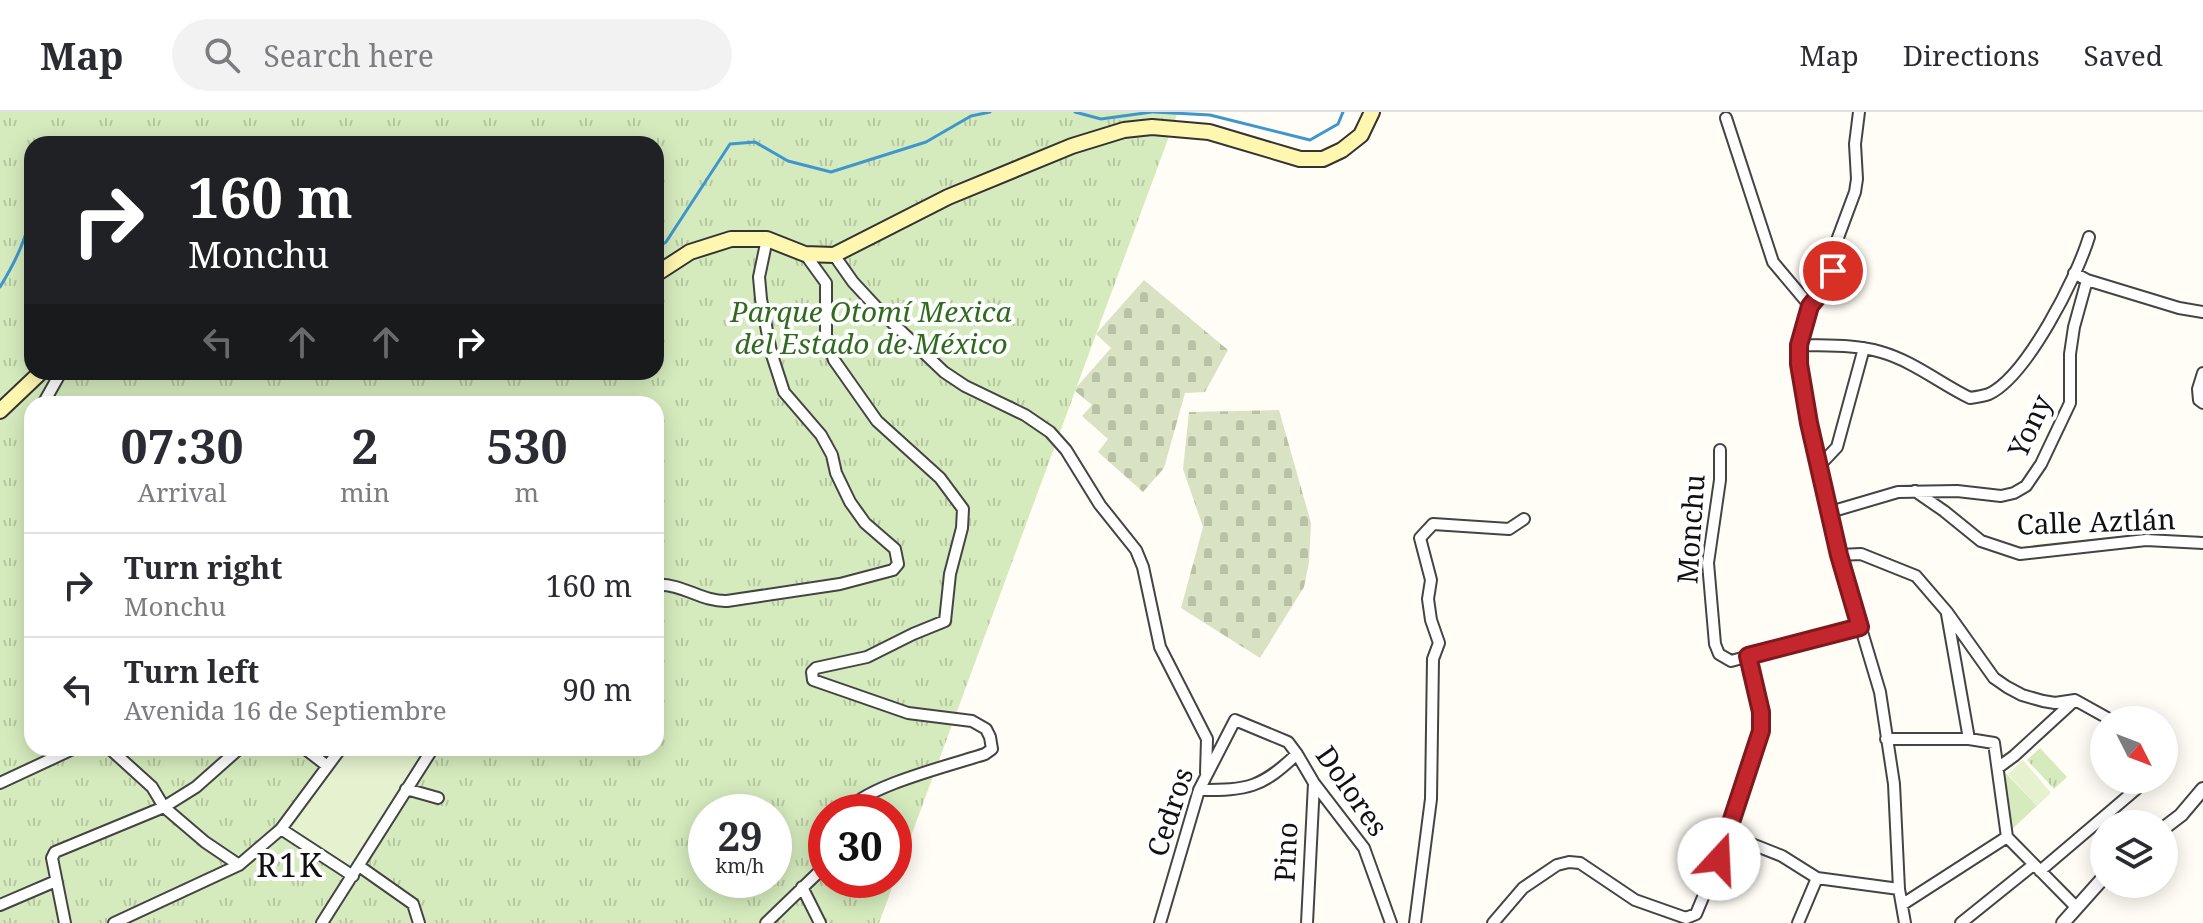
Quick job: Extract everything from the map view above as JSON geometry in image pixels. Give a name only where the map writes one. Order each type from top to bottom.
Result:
[{"type":"main road","points":[[664,269],[690,252],[720,242],[746,238],[767,239],[805,254],[834,255],[948,197],[1108,134],[1152,127],[1192,129],[1228,136],[1300,159],[1323,159],[1342,150],[1361,135],[1372,112]]},
{"type":"main road","points":[[0,411],[33,380]]},
{"type":"street","points":[[1859,112],[1855,192],[1836,243],[1830,280],[1810,306],[1799,345],[1802,384],[1839,555],[1880,692],[1894,784],[1899,889],[1905,923]]},
{"type":"street","points":[[1726,118],[1773,262],[1810,306]]},
{"type":"street","points":[[1799,345],[1864,348],[1901,359],[1970,398],[1989,394],[2024,363],[2074,273],[2089,237]]},
{"type":"street","points":[[664,586],[679,587],[710,600],[727,601],[840,584],[893,570],[898,564],[895,549],[865,523],[850,502],[828,447],[811,421],[784,392],[771,352],[761,299],[759,277],[767,239]]},
{"type":"street","points":[[805,254],[826,283],[826,336],[834,360],[877,421],[940,478],[963,509],[962,528],[950,574],[948,618],[867,657],[816,668],[812,672],[813,680],[908,713],[972,721],[986,729],[992,743],[992,749],[985,754],[926,771],[871,794]]},
{"type":"street","points":[[834,255],[878,309],[944,372],[965,386],[1025,415],[1050,432],[1066,450],[1100,505],[1136,550],[1143,567],[1160,647],[1207,739],[1206,773]]},
{"type":"street","points":[[2074,273],[2087,280],[2179,308],[2203,312]]},
{"type":"street","name":"Yony","points":[[1830,512],[1884,495],[1913,490],[2001,496],[2020,491],[2032,480],[2070,403],[2070,354],[2087,280]]},
{"type":"street","points":[[1820,465],[1837,447],[1864,348]]},
{"type":"street","points":[[2203,373],[2198,389],[2199,400],[2203,403]]},
{"type":"street","name":"Monchu","points":[[1720,450],[1720,480],[1708,563],[1715,644],[1719,654],[1727,660],[1748,656]]},
{"type":"street","name":"Calle Aztlán","points":[[1913,490],[1981,541],[2020,554],[2146,540],[2203,543]]},
{"type":"street","points":[[1415,923],[1431,799],[1433,659],[1439,639],[1428,604],[1431,580],[1420,544],[1423,533],[1433,524],[1509,529],[1524,519]]},
{"type":"street","points":[[1839,555],[1861,554],[1916,576],[1947,612],[1986,668],[2007,687],[2043,701],[2075,700],[2090,708]]},
{"type":"street","points":[[1947,612],[1969,739]]},
{"type":"street","points":[[1493,923],[1523,888],[1557,865],[1569,862],[1580,863],[1620,892],[1675,916],[1691,918],[1700,909],[1729,835],[1762,723],[1748,656],[1860,627]]},
{"type":"street","points":[[1999,767],[2075,700]]},
{"type":"street","name":"Cedros","points":[[1160,923],[1199,790],[1235,720]]},
{"type":"street","name":"Dolores","points":[[1235,720],[1288,742],[1314,783],[1364,848],[1391,923]]},
{"type":"street","points":[[1886,739],[1969,739],[1994,743],[2007,837],[2076,907]]},
{"type":"street","points":[[1199,790],[1259,785],[1297,754]]},
{"type":"street","points":[[0,783],[58,756]]},
{"type":"street","points":[[118,756],[152,787],[164,807],[205,842],[239,865]]},
{"type":"street","points":[[65,923],[52,858],[55,852],[164,807],[196,787],[223,756]]},
{"type":"street","points":[[314,756],[326,765]]},
{"type":"street","points":[[114,923],[239,865],[281,829],[334,756]]},
{"type":"street","points":[[322,923],[428,756]]},
{"type":"street","name":"Pino","points":[[1307,923],[1314,783]]},
{"type":"street","points":[[406,789],[438,798]]},
{"type":"street","points":[[2178,817],[2203,789]]},
{"type":"street","points":[[1961,923],[2129,794]]},
{"type":"street","points":[[281,829],[353,876]]},
{"type":"street","points":[[1729,835],[1782,856],[1817,878],[1899,889]]},
{"type":"street","points":[[1903,904],[2007,837]]},
{"type":"street","points":[[359,866],[413,904],[419,923]]},
{"type":"street","points":[[1798,923],[1817,878]]},
{"type":"street","points":[[0,905],[56,881]]},
{"type":"street","points":[[766,923],[808,882]]},
{"type":"street","points":[[802,887],[820,923]]},
{"type":"street","points":[[2063,923],[2090,892]]},
{"type":"green space","name":"Parque Otomí Mexica del Estado de México","points":[[0,112],[1178,112],[912,833],[912,794],[808,794],[808,898],[888,898],[879,923],[0,923]]},
{"type":"green space","points":[[1144,280],[1228,350],[1205,392],[1185,393],[1164,468],[1143,492],[1098,452],[1108,439],[1082,416],[1092,405],[1074,390],[1111,348],[1096,334]]},
{"type":"green space","points":[[1279,410],[1311,523],[1309,562],[1304,587],[1260,658],[1181,608],[1203,527],[1183,469],[1189,412]]},
{"type":"green space","points":[[2040,748],[2067,777],[2054,789],[2027,760]]},
{"type":"green space","points":[[342,756],[414,756],[418,759],[353,867],[291,829]]},
{"type":"green space","points":[[2023,760],[2051,793],[2037,806],[2008,774]]},
{"type":"green space","points":[[2005,772],[2037,806],[2011,830]]},
{"type":"waterway","points":[[664,243],[730,144],[755,142],[788,161],[831,172],[926,142],[971,116],[990,112]]},
{"type":"waterway","points":[[1075,112],[1101,119],[1152,112]]},
{"type":"waterway","points":[[1154,112],[1210,115],[1310,140],[1338,124],[1343,112]]},
{"type":"waterway","points":[[0,287],[24,238]]},
{"type":"district","name":"R1K","points":[[290,866]]},
{"type":"route","points":[[1719,859],[1761,731],[1761,712],[1748,656],[1860,627],[1839,555],[1799,364],[1799,345],[1810,306],[1828,284],[1833,271]]}]
